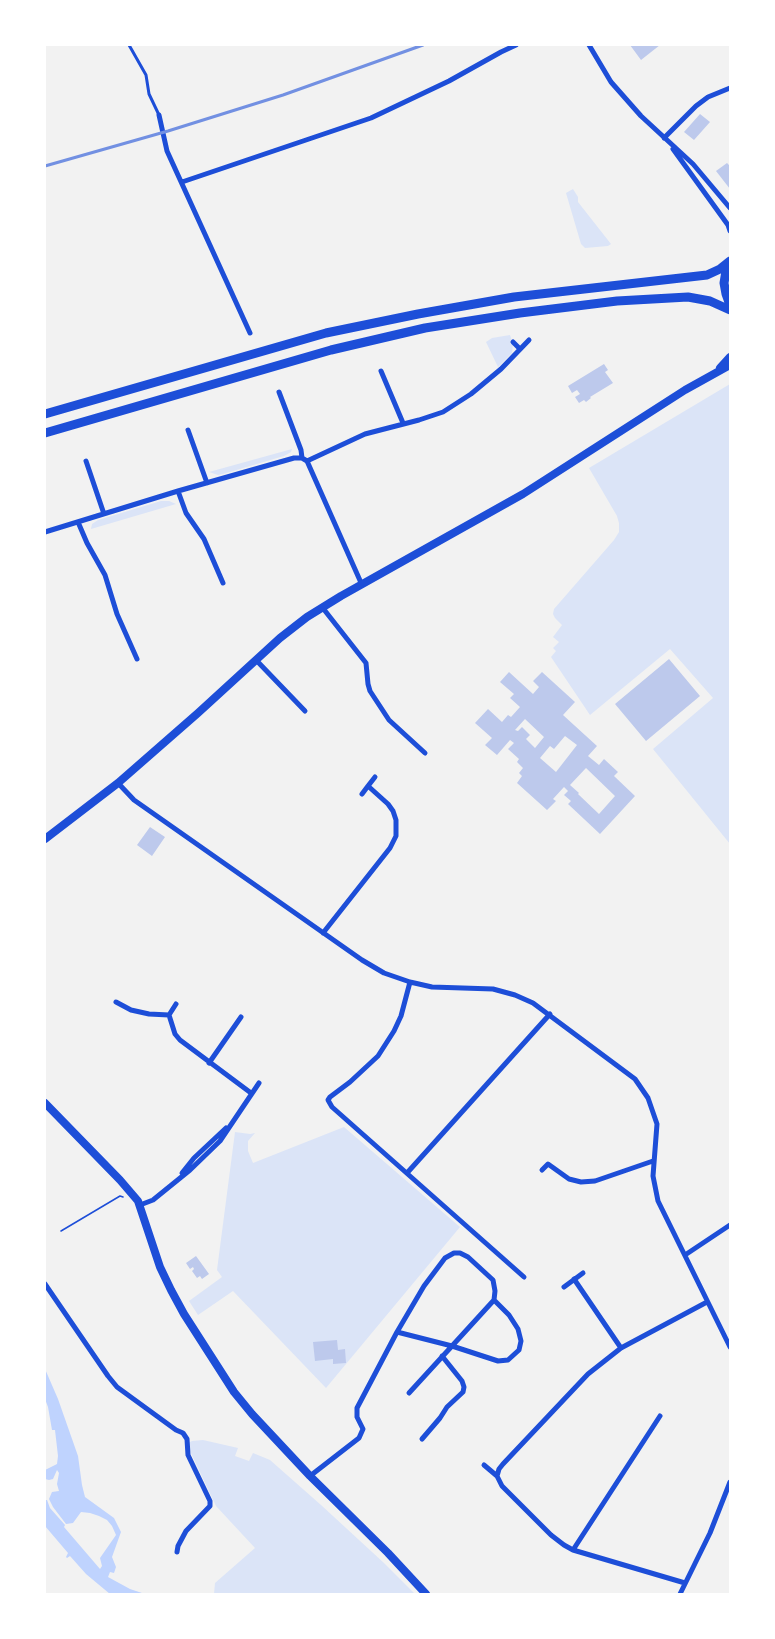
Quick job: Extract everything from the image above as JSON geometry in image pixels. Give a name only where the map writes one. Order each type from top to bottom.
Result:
[{"type":"highway","points":[[730,261],[724,283],[730,305]]},
{"type":"highway","points":[[45,414],[326,333],[514,297],[707,275],[730,261]]},
{"type":"highway","points":[[45,433],[331,350],[425,328],[520,313],[606,303],[688,297],[710,301],[730,310]]},
{"type":"main road","points":[[712,375],[730,357]]},
{"type":"main road","points":[[45,838],[118,783],[280,638],[322,608],[523,494],[685,390],[730,365]]},
{"type":"main road","points":[[45,1103],[140,1205],[160,1267],[184,1314],[234,1392],[310,1476],[426,1594]]},
{"type":"street","points":[[182,182],[371,118],[449,81],[516,45]]},
{"type":"street","points":[[589,45],[611,82],[641,116],[693,164],[730,208]]},
{"type":"street","points":[[666,140],[696,106],[708,97],[730,88]]},
{"type":"street","points":[[159,115],[167,151],[250,333]]},
{"type":"street","points":[[666,140],[728,225],[730,231]]},
{"type":"street","points":[[45,532],[294,458],[304,459],[365,434],[443,412],[471,394],[501,369],[529,340]]},
{"type":"street","points":[[513,342],[520,349]]},
{"type":"street","points":[[381,371],[403,423]]},
{"type":"street","points":[[279,392],[304,459],[362,585]]},
{"type":"street","points":[[188,430],[207,483]]},
{"type":"street","points":[[86,461],[104,514]]},
{"type":"street","points":[[178,491],[186,513],[204,539],[223,583]]},
{"type":"street","points":[[78,522],[105,575],[117,614],[137,659]]},
{"type":"street","points":[[322,608],[366,663],[370,691],[389,720],[425,753]]},
{"type":"street","points":[[256,660],[305,711]]},
{"type":"street","points":[[362,794],[375,777]]},
{"type":"street","points":[[118,783],[134,800],[362,960],[384,973],[432,987],[493,988],[514,995],[550,1014],[628,1073],[642,1089],[657,1124],[653,1176],[658,1201],[730,1347]]},
{"type":"street","points":[[323,933],[390,848],[396,836],[396,820],[393,812],[388,804],[368,786]]},
{"type":"street","points":[[410,982],[401,1016],[378,1056],[328,1100],[332,1107],[524,1277]]},
{"type":"street","points":[[116,1002],[131,1010],[169,1015]]},
{"type":"street","points":[[176,1004],[169,1015],[175,1034],[180,1040],[251,1093]]},
{"type":"street","points":[[406,1173],[550,1014]]},
{"type":"street","points":[[208,1063],[242,1017]]},
{"type":"street","points":[[140,1205],[153,1200],[190,1170],[220,1141],[259,1083]]},
{"type":"street","points":[[542,1170],[554,1157]]},
{"type":"street","points":[[548,1164],[569,1179],[581,1182],[596,1181],[653,1161]]},
{"type":"street","points":[[685,1255],[730,1225]]},
{"type":"street","points":[[310,1476],[359,1438],[363,1429],[357,1417],[357,1408],[397,1332],[424,1286],[445,1258],[454,1253],[460,1253],[468,1257],[493,1280],[494,1300],[409,1393]]},
{"type":"street","points":[[564,1287],[583,1273]]},
{"type":"street","points":[[574,1279],[621,1348]]},
{"type":"street","points":[[45,1284],[117,1387],[183,1433],[187,1439],[188,1455],[210,1501],[210,1506],[186,1531],[177,1551]]},
{"type":"street","points":[[397,1332],[453,1346],[498,1361],[508,1360],[519,1350],[518,1329],[509,1315],[494,1300]]},
{"type":"street","points":[[497,1476],[503,1464],[588,1374],[621,1348],[707,1302]]},
{"type":"street","points":[[422,1439],[447,1407],[463,1392],[462,1381],[442,1356]]},
{"type":"street","points":[[573,1550],[660,1416]]},
{"type":"street","points":[[484,1465],[497,1476],[502,1486],[564,1545],[573,1550],[685,1583]]},
{"type":"street","points":[[680,1594],[710,1533],[730,1482]]},
{"type":"lane","points":[[129,45],[146,75],[149,94],[159,115]]},
{"type":"path","points":[[61,1231],[120,1196],[134,1196]]},
{"type":"shaded area","points":[[573,189],[578,202],[611,244],[608,246],[585,248],[581,244],[566,193]]},
{"type":"shaded area","points":[[510,335],[513,344],[512,353],[498,367],[486,342],[492,338]]},
{"type":"shaded area","points":[[730,384],[730,844],[653,749],[713,698],[670,649],[590,715],[551,657],[556,651],[553,648],[559,642],[553,637],[562,625],[553,614],[554,609],[619,532],[617,516],[589,468]]},
{"type":"shaded area","points":[[292,449],[284,456],[223,474],[209,472]]},
{"type":"shaded area","points":[[161,501],[176,504],[91,529],[92,524],[98,520]]},
{"type":"shaded area","points":[[344,1127],[460,1227],[326,1388],[233,1291],[198,1315],[189,1301],[222,1277],[217,1270],[235,1132],[255,1133],[248,1141],[248,1151],[253,1163]]},
{"type":"shaded area","points":[[203,1440],[238,1448],[235,1456],[249,1461],[253,1453],[270,1460],[415,1594],[214,1594],[215,1583],[255,1548],[216,1506],[189,1449],[188,1443]]},
{"type":"water","points":[[45,1369],[78,1456],[85,1497],[114,1518],[121,1532],[112,1557],[116,1567],[114,1573],[110,1572],[108,1577],[145,1594],[110,1594],[86,1574],[70,1556],[66,1557],[68,1553],[45,1526],[45,1500],[47,1500],[50,1508],[65,1525],[64,1527],[100,1569],[102,1566],[100,1558],[116,1535],[107,1520],[90,1513],[81,1512],[73,1523],[66,1524],[49,1499],[52,1492],[59,1491],[57,1484],[59,1473],[57,1470],[53,1479],[45,1479],[45,1470],[57,1464],[58,1456],[55,1430],[52,1430],[45,1399]]},
{"type":"building","points":[[630,45],[660,45],[641,60]]},
{"type":"building","points":[[700,114],[710,122],[694,140],[684,132]]},
{"type":"building","points":[[727,163],[730,166],[730,189],[716,171]]},
{"type":"building","points":[[604,364],[608,370],[605,372],[613,383],[586,402],[584,400],[579,403],[575,397],[580,394],[577,390],[572,393],[568,386]]},
{"type":"building","points":[[669,659],[700,696],[646,741],[615,704]]},
{"type":"building","points":[[509,672],[533,694],[539,687],[533,681],[542,672],[575,702],[563,715],[597,746],[588,756],[599,765],[604,759],[618,772],[614,776],[635,796],[600,834],[568,804],[571,801],[564,795],[568,791],[564,787],[553,799],[556,801],[547,810],[517,783],[522,776],[519,773],[523,768],[517,762],[519,759],[508,749],[514,743],[510,740],[497,755],[485,745],[492,738],[475,723],[488,709],[502,722],[508,715],[511,717],[520,707],[510,698],[514,694],[500,682]],"holes":[[[525,719],[544,737],[535,748],[526,739],[530,735],[522,727],[518,731],[515,730]],[[565,736],[577,745],[556,772],[540,758],[550,746],[554,749]],[[586,768],[615,796],[599,814],[570,785]]]},
{"type":"building","points":[[150,827],[165,837],[152,856],[137,845]]},
{"type":"building","points":[[196,1256],[209,1274],[202,1279],[200,1276],[197,1278],[192,1271],[193,1267],[190,1269],[186,1263]]},
{"type":"building","points":[[337,1340],[338,1350],[345,1349],[346,1363],[333,1364],[333,1359],[315,1361],[313,1342]]},
{"type":"railway","points":[[45,166],[283,95],[423,45]]}]
